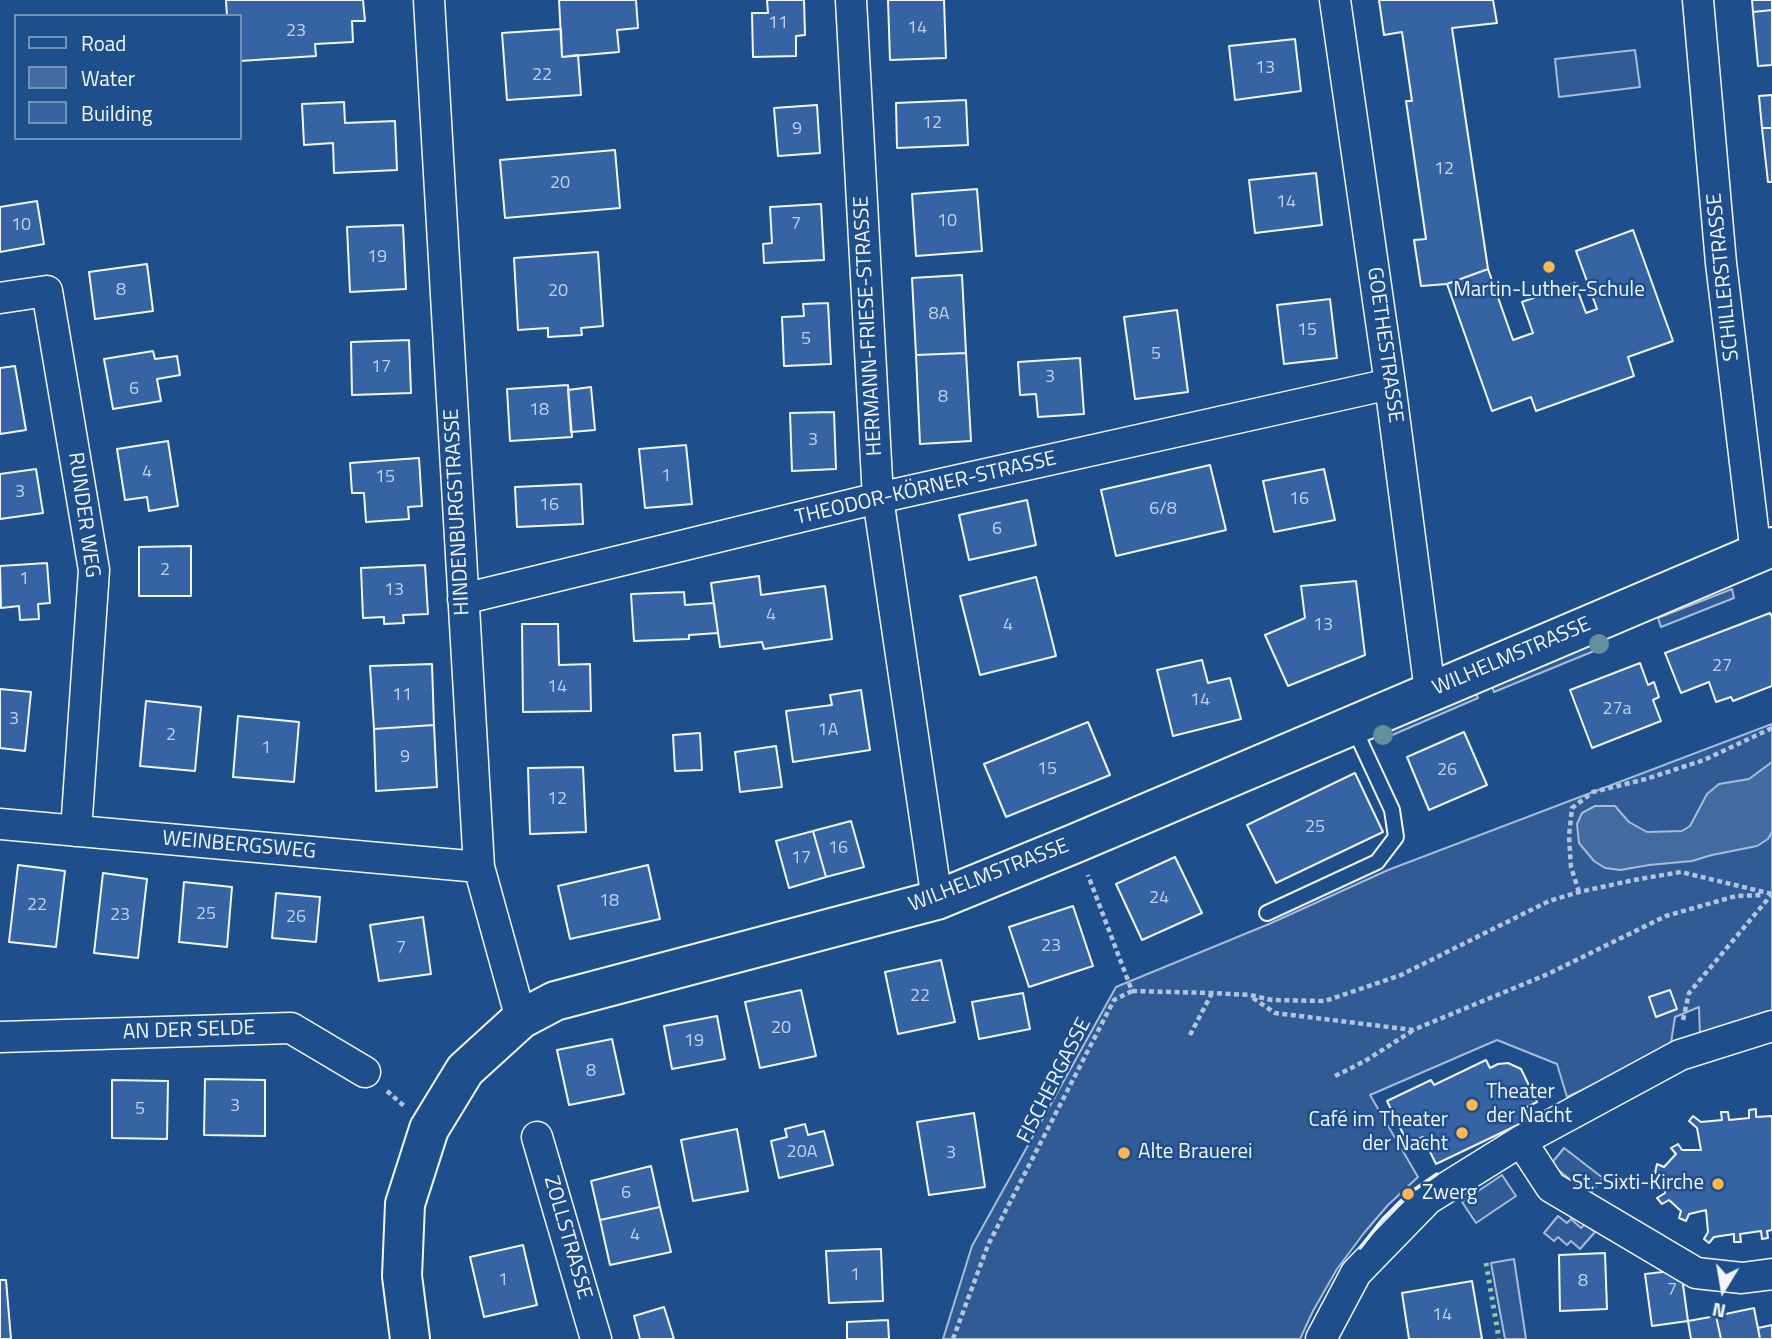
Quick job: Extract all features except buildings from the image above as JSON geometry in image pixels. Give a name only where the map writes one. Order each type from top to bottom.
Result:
[{"type":"street","name":"HINDENBURGSTRASSE","points":[[429,0],[479,867],[521,1019]]},
{"type":"street","name":"HERMANN-FRIESE-STRASSE","points":[[851,0],[878,498],[937,900]]},
{"type":"street","name":"GOETHESTRASSE","points":[[1335,0],[1390,384],[1430,691]]},
{"type":"street","name":"SCHILLERSTRASSE","points":[[1698,0],[1721,263],[1764,550]]},
{"type":"street","name":"RUNDER WEG","points":[[0,298],[47,290],[94,570],[76,831]]},
{"type":"street","name":"THEODOR-KÖRNER-STRASSE","points":[[463,599],[878,498],[1390,384]]},
{"type":"street","name":"WILHELMSTRASSE","points":[[410,1339],[402,1276],[405,1204],[429,1129],[466,1070],[521,1019],[555,1002],[937,900],[1764,550]]},
{"type":"street","name":"WEINBERGSWEG","points":[[0,824],[479,867]]},
{"type":"street","points":[[1321,1339],[1356,1273],[1428,1199],[1521,1141],[1680,1055],[1772,1026]]},
{"type":"street","name":"AN DER SELDE","points":[[0,1037],[291,1028],[365,1072]]},
{"type":"street","name":"ZOLLSTRASSE","points":[[537,1137],[596,1339]]},
{"type":"street","points":[[1521,1141],[1551,1187],[1696,1273],[1742,1279],[1772,1274]]},
{"type":"lane","points":[[1267,914],[1377,862],[1396,837],[1392,810],[1353,724]]},
{"type":"path","points":[[1579,892],[1571,867],[1569,836],[1573,808],[1593,792],[1646,779],[1704,760],[1772,728]]},
{"type":"path","points":[[1076,843],[1132,990],[1325,1001],[1401,975],[1549,901],[1579,892],[1681,872],[1772,894],[1736,896],[1666,916],[1548,974],[1413,1031],[1366,1061],[1335,1076]]},
{"type":"path","points":[[1680,1055],[1682,1026],[1689,993],[1772,894]]},
{"type":"path","name":"FISCHERGASSE","points":[[953,1339],[988,1245],[1114,1000],[1132,990]]},
{"type":"path","points":[[1190,1035],[1212,993]]},
{"type":"path","points":[[1250,995],[1275,1013],[1413,1031]]},
{"type":"path","points":[[365,1072],[429,1129]]},
{"type":"shaded area","points":[[1635,50],[1640,87],[1559,97],[1555,59]]},
{"type":"shaded area","points":[[1732,589],[1734,598],[1661,627],[1658,618]]},
{"type":"shaded area","points":[[1591,642],[1594,651],[1494,692],[1491,683]]},
{"type":"shaded area","points":[[1474,689],[1478,698],[1390,736],[1386,727]]},
{"type":"shaded area","points":[[1772,724],[1772,1011],[1700,1036],[1699,1007],[1675,1017],[1670,1049],[1567,1097],[1557,1064],[1497,1040],[1370,1095],[1418,1177],[1388,1205],[1337,1269],[1300,1339],[943,1339],[972,1246],[1116,987],[1269,924],[1388,870]]},
{"type":"shaded area","points":[[1564,1148],[1603,1178],[1589,1195],[1551,1164]]},
{"type":"shaded area","points":[[1502,1175],[1516,1196],[1476,1223],[1462,1202]]},
{"type":"shaded area","points":[[1558,1216],[1567,1223],[1571,1219],[1581,1228],[1585,1224],[1595,1232],[1580,1249],[1571,1241],[1567,1245],[1558,1237],[1554,1241],[1544,1233]]},
{"type":"shaded area","points":[[1514,1259],[1526,1339],[1505,1339],[1491,1263]]},
{"type":"water","points":[[1772,762],[1772,832],[1768,839],[1757,846],[1692,861],[1620,870],[1605,868],[1594,861],[1579,843],[1577,824],[1582,813],[1595,806],[1615,806],[1629,822],[1647,832],[1682,831],[1690,826],[1707,794],[1719,784],[1749,779]]},
{"type":"hedge","points":[[1486,1263],[1499,1339]]},
{"type":"wall","points":[[1360,1248],[1382,1220],[1408,1194],[1437,1174]]},
{"type":"place","name":"Martin-Luther-Schule","points":[[1549,267]]},
{"type":"place","name":"Theater der Nacht","points":[[1472,1105]]},
{"type":"place","name":"Café im Theater der Nacht","points":[[1462,1133]]},
{"type":"place","name":"Alte Brauerei","points":[[1124,1153]]},
{"type":"place","name":"St.-Sixti-Kirche","points":[[1718,1184]]},
{"type":"place","name":"Zwerg","points":[[1408,1194]]}]
